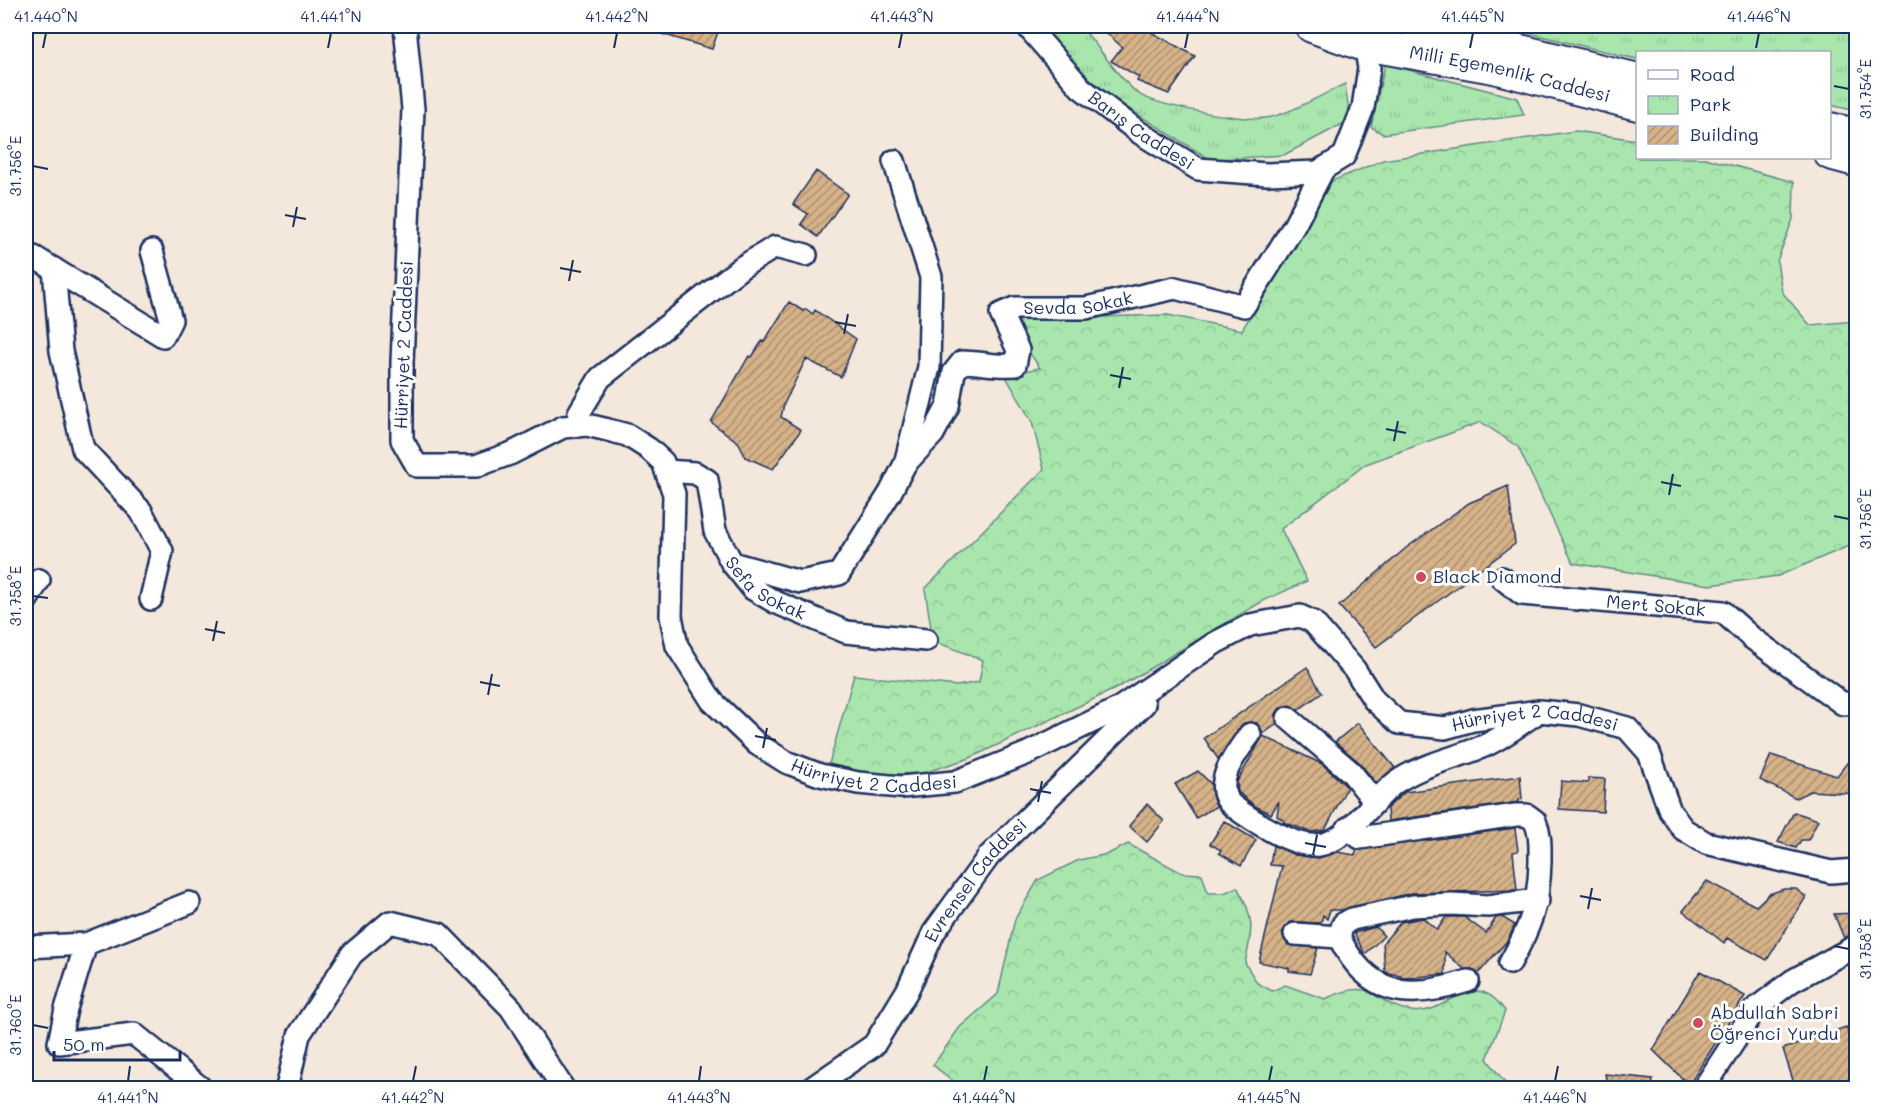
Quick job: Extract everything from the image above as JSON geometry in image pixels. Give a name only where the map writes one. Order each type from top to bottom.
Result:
[{"type":"highway","name":"Milli Egemenlik Caddesi","points":[[1312,26],[1365,44],[1494,67],[1636,103]]},
{"type":"highway","name":"Milli Egemenlik Caddesi","points":[[1418,26],[1636,80]]},
{"type":"highway","points":[[1831,129],[1857,135]]},
{"type":"highway","points":[[1831,153],[1857,160]]},
{"type":"street","name":"Hürriyet 2 Caddesi","points":[[405,26],[413,109],[402,362],[402,440],[417,466],[476,466],[512,453],[563,427],[587,425],[627,435],[649,449],[663,462],[674,494],[671,616],[677,646],[712,701],[757,744],[786,762],[812,772],[858,783],[901,787],[955,782],[1028,753],[1118,709],[1215,643],[1250,625],[1300,616],[1313,622],[1355,670],[1374,700],[1399,723],[1445,728],[1473,720],[1539,711],[1579,716],[1627,728],[1648,753],[1670,811],[1683,829],[1706,843],[1831,872],[1857,870]]},
{"type":"street","name":"Barış Caddesi","points":[[1027,26],[1081,88],[1140,133],[1198,169],[1267,174],[1318,172],[1344,156],[1363,108],[1369,68],[1365,44]]},
{"type":"street","points":[[894,161],[931,277],[929,367],[905,464]]},
{"type":"street","name":"Sevda Sokak","points":[[732,563],[800,582],[839,574],[890,493],[905,464],[933,434],[948,406],[954,372],[962,362],[979,362],[997,367],[1015,364],[1018,350],[1001,314],[1015,309],[1086,308],[1175,288],[1244,306],[1294,226],[1324,168]]},
{"type":"street","points":[[578,426],[579,413],[600,378],[742,267],[775,247],[806,255]]},
{"type":"street","points":[[26,259],[34,257],[163,336],[171,320],[152,251]]},
{"type":"street","points":[[54,269],[61,351],[83,449],[141,511],[162,551],[151,599]]},
{"type":"street","name":"Sefa Sokak","points":[[666,471],[695,473],[707,480],[716,531],[732,563],[753,589],[775,602],[846,632],[926,640]]},
{"type":"street","name":"Mert Sokak","points":[[1502,578],[1522,594],[1723,612],[1752,638],[1844,704],[1857,702]]},
{"type":"street","points":[[26,601],[39,580]]},
{"type":"street","name":"Evrensel Caddesi","points":[[812,1089],[874,1045],[907,991],[934,932],[989,856],[1123,723],[1190,662]]},
{"type":"street","points":[[1250,734],[1225,774],[1224,792],[1228,801],[1248,818],[1266,828],[1316,845],[1339,839],[1374,801],[1397,782],[1485,746],[1539,711]]},
{"type":"street","points":[[1288,718],[1351,772],[1374,801]]},
{"type":"street","points":[[1348,828],[1360,838],[1484,819],[1527,816],[1535,821],[1539,831],[1538,900],[1529,928],[1510,963]]},
{"type":"street","points":[[1468,981],[1450,987],[1415,991],[1384,988],[1367,974],[1340,937],[1343,924],[1352,919],[1413,906],[1451,904],[1488,906],[1538,900]]},
{"type":"street","points":[[26,948],[86,944],[189,903]]},
{"type":"street","points":[[287,1089],[299,1035],[352,954],[390,922],[439,934],[511,1008],[563,1089]]},
{"type":"street","points":[[1295,934],[1340,937]]},
{"type":"street","points":[[86,944],[66,1009],[59,1043],[134,1034],[201,1089]]},
{"type":"street","points":[[1704,1089],[1755,1009],[1792,981],[1857,946]]},
{"type":"green space","points":[[1038,26],[1080,26],[1128,85],[1145,97],[1160,102],[1219,115],[1265,118],[1294,109],[1345,84],[1350,120],[1284,155],[1211,160],[1121,104],[1065,59]]},
{"type":"green space","points":[[1499,26],[1856,26],[1856,111],[1831,105],[1831,51],[1636,51],[1636,59]]},
{"type":"green space","points":[[1385,64],[1517,98],[1524,115],[1383,134],[1371,127]]},
{"type":"green space","points":[[1575,131],[1636,140],[1636,159],[1709,159],[1794,182],[1793,219],[1777,261],[1782,292],[1810,325],[1856,321],[1856,543],[1778,576],[1710,585],[1573,563],[1518,447],[1481,422],[1366,464],[1281,529],[1307,581],[1263,601],[1117,688],[970,758],[923,773],[875,775],[829,764],[854,675],[957,686],[979,682],[983,660],[933,641],[925,589],[1044,469],[1032,422],[1005,375],[1040,368],[1012,327],[1022,319],[1168,315],[1242,330],[1332,181],[1383,160]]},
{"type":"green space","points":[[1128,844],[1182,873],[1202,874],[1208,893],[1224,893],[1237,887],[1247,907],[1251,924],[1245,963],[1257,983],[1272,991],[1285,985],[1325,999],[1342,992],[1364,990],[1397,1007],[1411,1011],[1424,1011],[1470,992],[1482,992],[1493,998],[1505,1011],[1487,1059],[1509,1088],[962,1088],[933,1065],[960,1027],[998,994],[1015,919],[1038,880],[1079,860],[1108,854]]},
{"type":"building","points":[[645,26],[720,26],[712,49],[645,29]]},
{"type":"building","points":[[1099,26],[1140,26],[1195,56],[1169,94],[1137,81],[1139,77],[1111,61],[1122,47]]},
{"type":"building","points":[[816,171],[848,194],[818,237],[801,224],[808,214],[793,204]]},
{"type":"building","points":[[789,302],[803,311],[806,309],[813,314],[815,310],[856,339],[841,377],[806,359],[784,404],[781,417],[801,430],[773,469],[745,457],[739,443],[711,422],[749,356],[752,357],[762,341],[764,342]]},
{"type":"building","name":"Black Diamond","points":[[1508,486],[1515,544],[1376,647],[1339,606],[1406,548],[1469,503]]},
{"type":"building","points":[[1307,667],[1322,693],[1298,710],[1290,705],[1279,709],[1275,716],[1277,724],[1263,734],[1257,723],[1244,723],[1218,759],[1204,738]]},
{"type":"building","points":[[1358,723],[1395,768],[1376,783],[1359,762],[1335,742]]},
{"type":"building","points":[[1263,736],[1322,764],[1347,787],[1325,830],[1311,832],[1283,822],[1284,820],[1277,816],[1279,801],[1271,814],[1255,806],[1238,792],[1237,782]]},
{"type":"building","points":[[1857,750],[1857,794],[1810,791],[1796,798],[1760,780],[1771,755],[1837,776]]},
{"type":"building","points":[[1198,771],[1211,784],[1217,806],[1196,818],[1175,784]]},
{"type":"building","points":[[1520,776],[1522,799],[1519,799],[1519,802],[1388,821],[1387,808],[1405,792]]},
{"type":"building","points":[[1588,778],[1605,779],[1603,812],[1559,809],[1561,781],[1588,783]]},
{"type":"building","points":[[1147,804],[1164,821],[1147,842],[1129,826]]},
{"type":"building","points":[[1794,812],[1818,820],[1808,840],[1801,840],[1796,848],[1778,842]]},
{"type":"building","points":[[1224,821],[1256,840],[1241,866],[1219,853],[1221,850],[1210,844]]},
{"type":"building","points":[[1515,828],[1518,851],[1513,852],[1517,890],[1412,893],[1342,910],[1330,910],[1327,919],[1323,915],[1321,923],[1290,922],[1282,933],[1288,945],[1318,948],[1310,974],[1289,971],[1289,968],[1259,962],[1282,866],[1270,865],[1273,845],[1295,855],[1319,858],[1337,852],[1355,855],[1357,850]]},
{"type":"building","points":[[1707,881],[1756,906],[1769,894],[1784,889],[1796,889],[1806,897],[1767,960],[1727,938],[1724,943],[1683,911]]},
{"type":"building","points":[[1857,913],[1857,933],[1844,938],[1834,914]]},
{"type":"building","points":[[1446,917],[1464,917],[1486,933],[1496,918],[1502,917],[1515,925],[1507,941],[1478,974],[1472,969],[1464,969],[1445,952],[1445,974],[1408,978],[1385,972],[1383,943],[1401,922],[1423,918],[1437,930]]},
{"type":"building","points":[[1376,927],[1384,936],[1365,954],[1354,933]]},
{"type":"building","name":"Abdullah Sabri Öğrenci Yurdu","points":[[1700,971],[1745,996],[1689,1085],[1653,1050]]},
{"type":"building","points":[[1846,1027],[1857,1057],[1857,1074],[1835,1089],[1795,1087],[1783,1049]]},
{"type":"building","points":[[1605,1074],[1653,1079],[1652,1089],[1608,1089]]},
{"type":"place","name":"Black Diamond","points":[[1421,577]]},
{"type":"place","name":"Abdullah Sabri Öğrenci Yurdu","points":[[1698,1023]]}]
